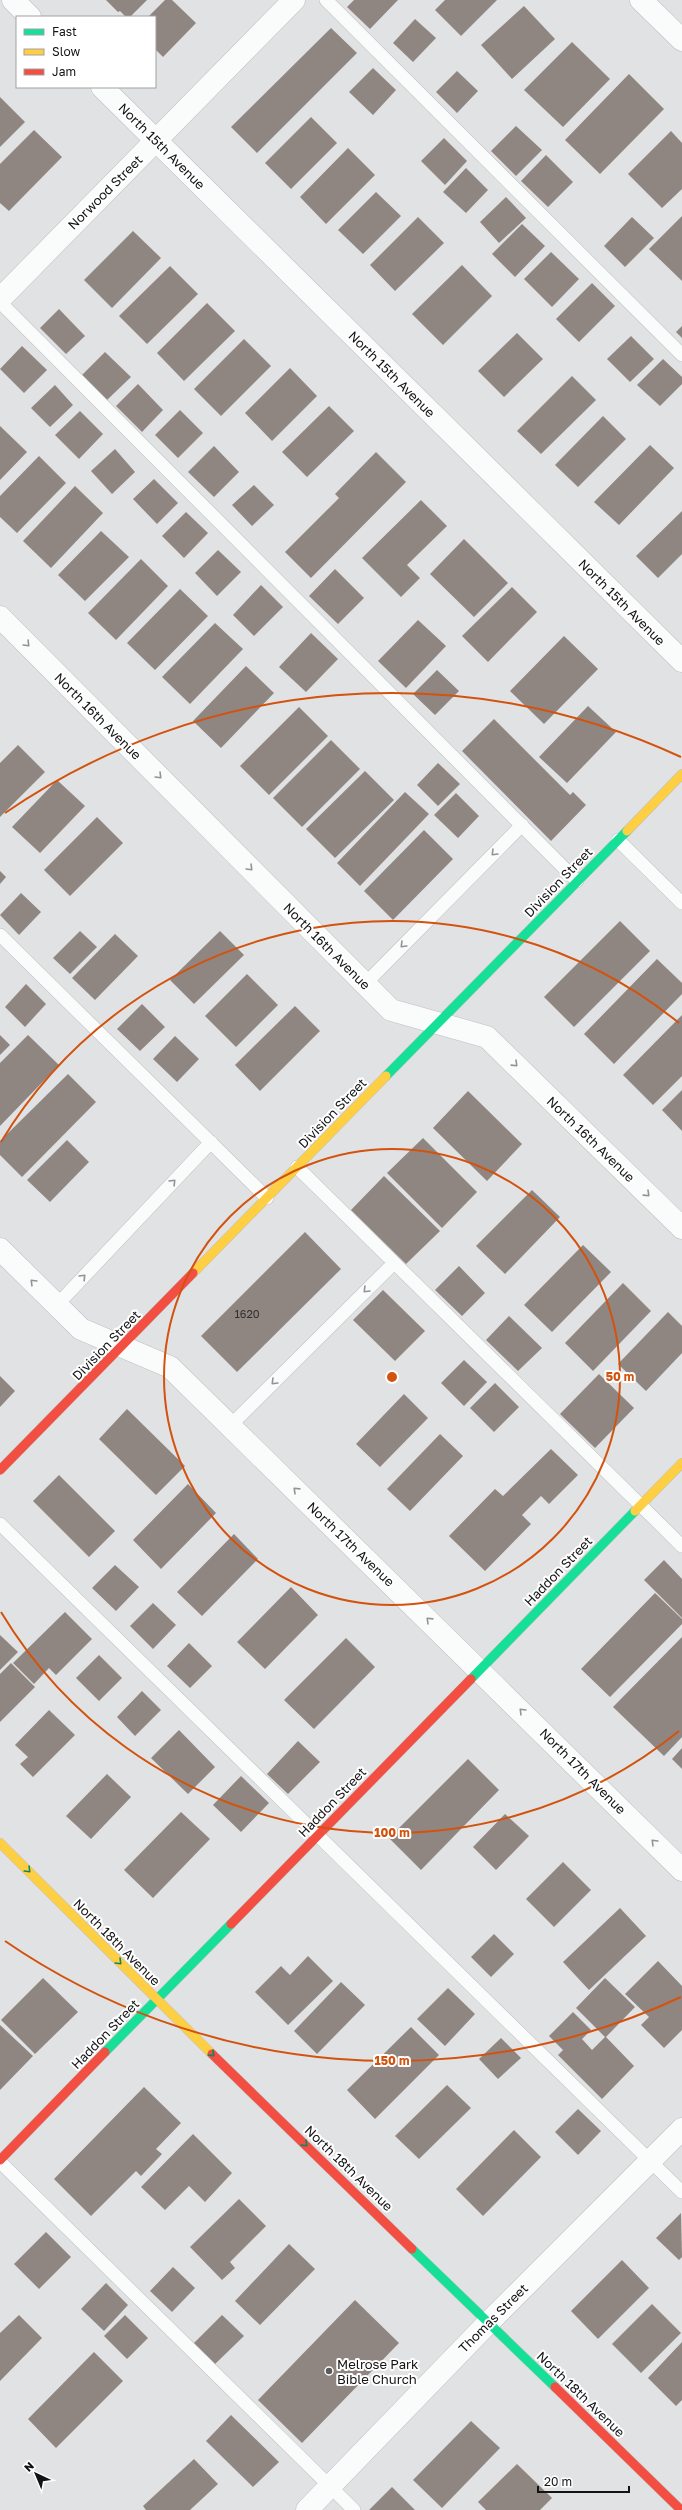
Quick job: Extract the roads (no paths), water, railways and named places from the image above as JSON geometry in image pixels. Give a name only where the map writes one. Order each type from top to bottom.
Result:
[{"type":"street","points":[[13,0],[29,16]]},
{"type":"street","name":"Norwood Street","points":[[0,300],[294,0]]},
{"type":"street","points":[[641,0],[682,40]]},
{"type":"street","name":"North 15th Avenue","points":[[103,88],[682,661]]},
{"type":"street","name":"North 16th Avenue","points":[[0,617],[391,1010],[487,1037],[682,1228]]},
{"type":"street","name":"Division Street","points":[[0,1470],[123,1347],[682,774]]},
{"type":"street","name":"North 17th Avenue","points":[[0,1249],[81,1329],[170,1367],[480,1669],[682,1870]]},
{"type":"street","name":"Haddon Street","points":[[0,2161],[682,1463]]},
{"type":"street","name":"North 18th Avenue","points":[[0,1843],[156,2000],[681,2510]]},
{"type":"street","name":"Thomas Street","points":[[307,2510],[489,2322],[682,2129]]},
{"type":"lane","points":[[326,0],[682,355]]},
{"type":"lane","points":[[0,300],[577,881]]},
{"type":"lane","points":[[365,984],[522,825]]},
{"type":"lane","points":[[618,840],[682,903]]},
{"type":"lane","points":[[0,935],[267,1198]]},
{"type":"lane","points":[[56,1305],[211,1142]]},
{"type":"lane","points":[[297,1167],[682,1546]]},
{"type":"lane","points":[[230,1426],[394,1263]]},
{"type":"lane","points":[[0,1524],[682,2192]]},
{"type":"lane","points":[[0,2161],[354,2510]]},
{"type":"place","name":"Melrose Park Bible Church","points":[[329,2371]]}]
